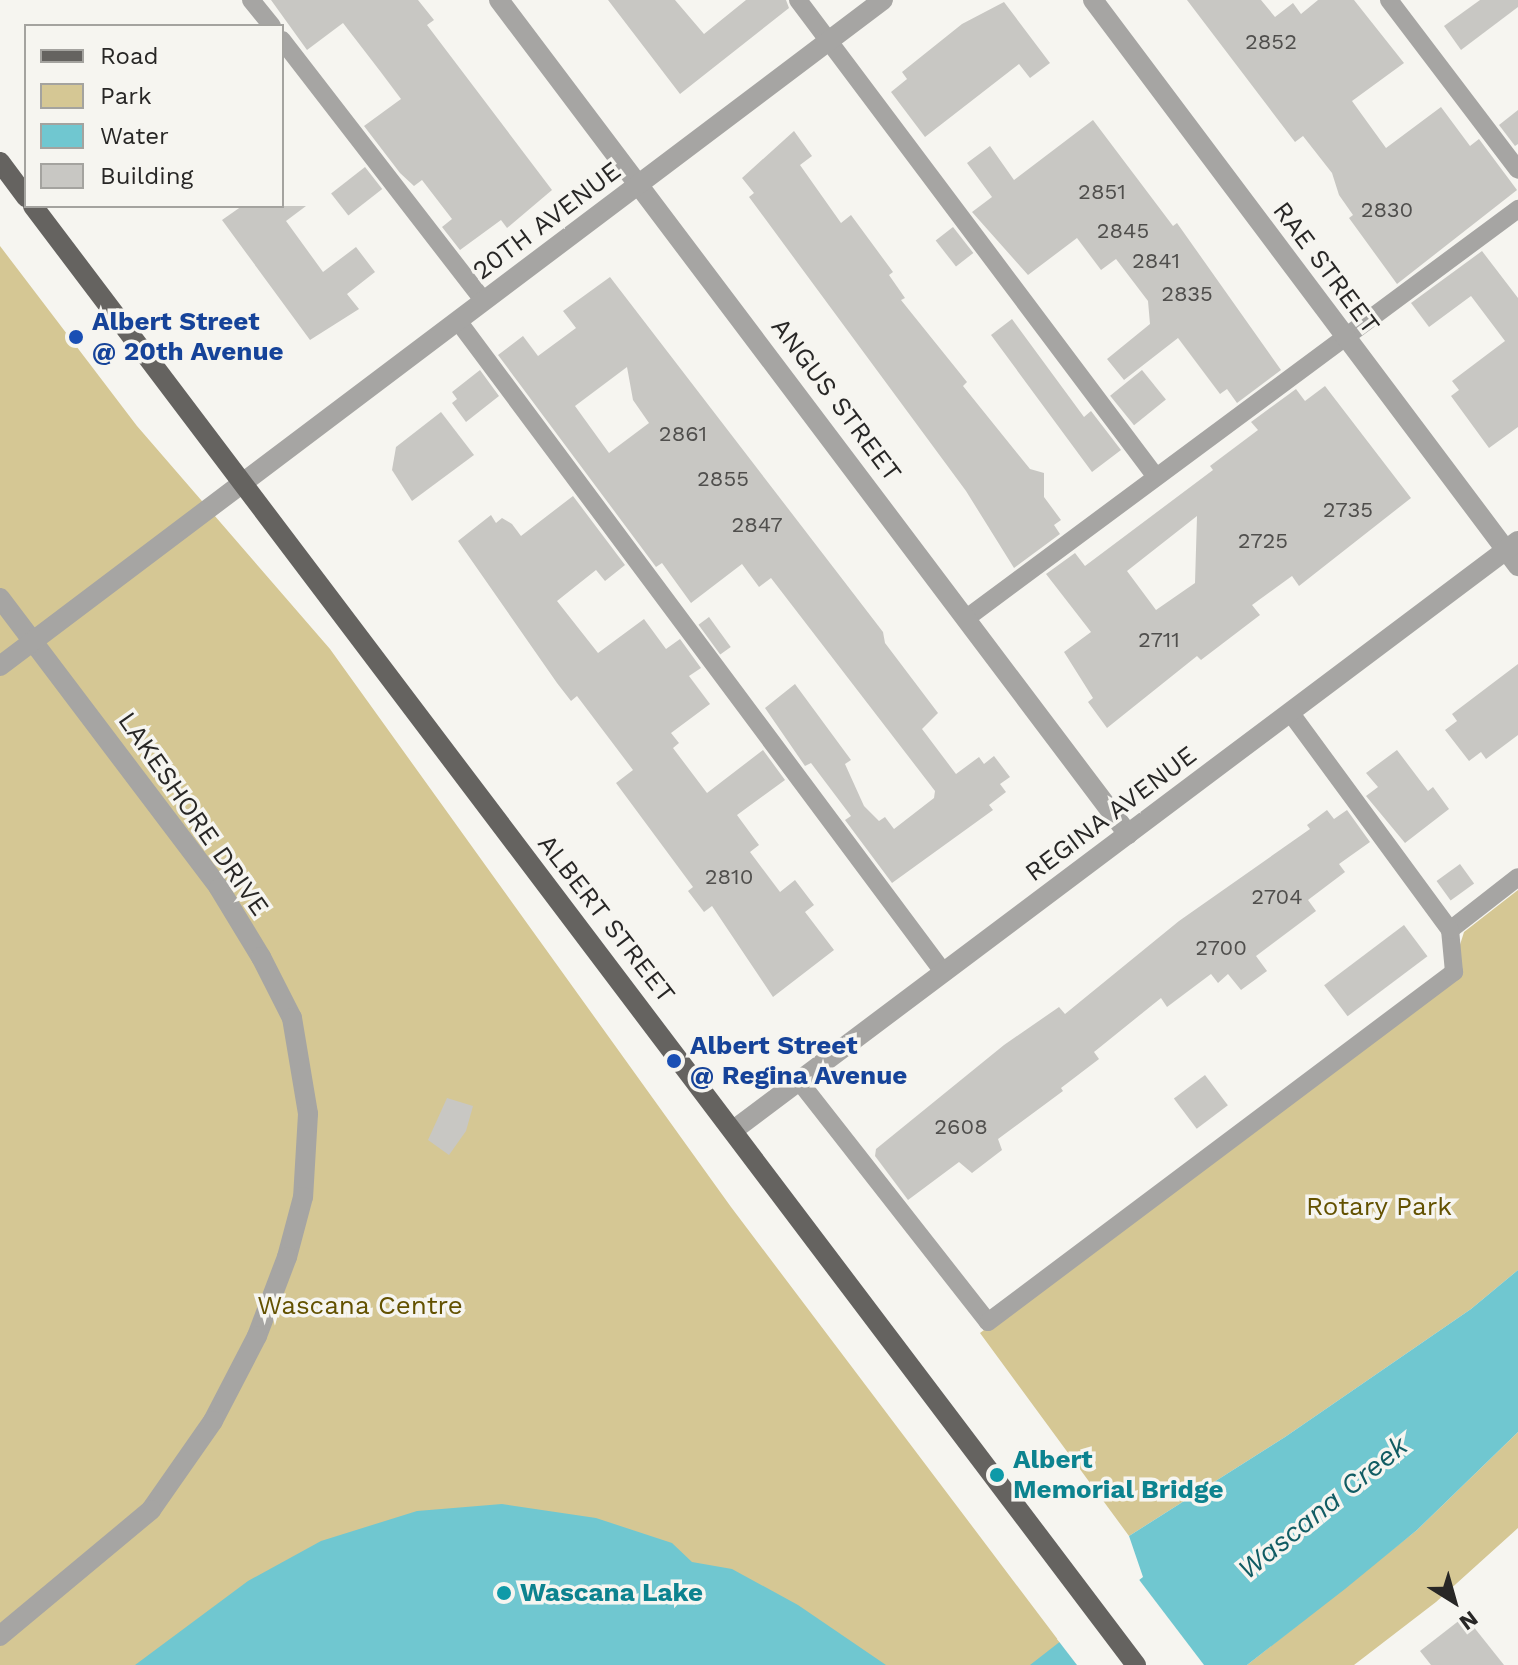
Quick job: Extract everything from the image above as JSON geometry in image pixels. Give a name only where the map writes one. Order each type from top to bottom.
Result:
[{"type":"main road","points":[[0,162],[24,194]]},
{"type":"main road","name":"ALBERT STREET","points":[[34,208],[242,485],[771,1176],[1136,1665]]},
{"type":"street","name":"ANGUS STREET","points":[[499,0],[968,617],[1128,834]]},
{"type":"street","name":"20TH AVENUE","points":[[0,666],[883,0]]},
{"type":"street","name":"RAE STREET","points":[[1093,0],[1343,335],[1514,553]]},
{"type":"street","name":"REGINA AVENUE","points":[[735,1129],[1290,712],[1514,553]]},
{"type":"street","name":"LAKESHORE DRIVE","points":[[0,598],[219,888],[261,957],[292,1018],[308,1114],[303,1197],[287,1257],[257,1336],[213,1421],[151,1510],[88,1568],[0,1636]]},
{"type":"lane","points":[[251,0],[270,24]]},
{"type":"lane","points":[[798,0],[1156,477]]},
{"type":"lane","points":[[1389,0],[1518,170]]},
{"type":"lane","points":[[284,43],[484,301]]},
{"type":"lane","points":[[968,617],[1343,335],[1518,209]]},
{"type":"lane","points":[[458,321],[944,973]]},
{"type":"lane","points":[[799,1081],[988,1322],[1454,972],[1450,930],[1290,712]]},
{"type":"lane","points":[[1450,930],[1518,877]]},
{"type":"green space","name":"Wascana Centre","points":[[0,246],[137,426],[330,649],[731,1207],[1077,1665],[0,1665]]},
{"type":"green space","name":"Rotary Park","points":[[1518,890],[1518,1270],[1471,1309],[1285,1437],[1129,1536],[980,1333],[1447,986],[1464,932]]},
{"type":"green space","points":[[1518,1432],[1518,1528],[1436,1602],[1354,1665],[1247,1665],[1417,1530]]},
{"type":"water","name":"Wascana Creek","points":[[1518,1270],[1518,1432],[1417,1530],[1345,1589],[1247,1665],[1030,1665],[1143,1577],[1129,1536],[1285,1437],[1471,1309]]},
{"type":"water","name":"Wascana Lake","points":[[502,1504],[596,1518],[672,1543],[692,1562],[732,1569],[798,1605],[886,1665],[135,1665],[248,1581],[321,1541],[417,1511]]},
{"type":"pier","points":[[1137,1577],[1204,1665],[1077,1665],[1057,1639]]},
{"type":"building","points":[[271,0],[418,0],[434,20],[427,25],[552,190],[507,228],[501,220],[460,250],[442,227],[452,219],[422,180],[414,186],[400,173],[364,126],[401,99],[380,71],[343,23],[307,50]]},
{"type":"building","points":[[608,0],[675,0],[704,34],[746,0],[786,0],[789,8],[680,94]]},
{"type":"building","points":[[1187,0],[1261,0],[1275,17],[1293,3],[1301,14],[1318,0],[1354,0],[1404,63],[1352,101],[1386,148],[1441,107],[1470,146],[1479,139],[1517,190],[1397,284],[1349,218],[1353,215],[1339,195],[1332,173],[1303,136],[1295,142]]},
{"type":"building","points":[[1480,0],[1518,0],[1518,7],[1461,50],[1444,26]]},
{"type":"building","points":[[1004,2],[1050,63],[1030,78],[1019,64],[925,137],[891,92],[907,79],[902,72],[962,24]]},
{"type":"building","points":[[1518,110],[1518,144],[1515,146],[1499,125]]},
{"type":"building","points":[[1093,120],[1173,226],[1177,223],[1281,370],[1237,403],[1227,389],[1220,394],[1178,338],[1124,380],[1107,359],[1150,324],[1148,301],[1116,259],[1101,270],[1077,238],[1028,275],[972,212],[992,197],[967,163],[990,146],[1014,180]]},
{"type":"building","points":[[794,131],[812,156],[800,165],[841,223],[851,215],[893,272],[889,275],[905,298],[901,300],[967,382],[963,386],[1030,469],[1044,473],[1044,497],[1061,520],[1054,525],[1060,534],[1014,568],[966,491],[749,197],[754,193],[742,178]]},
{"type":"building","points":[[365,167],[382,189],[348,216],[331,193]]},
{"type":"building","points":[[306,206],[286,221],[323,272],[356,247],[375,272],[347,294],[359,309],[310,340],[222,220],[239,208]]},
{"type":"building","points":[[953,227],[973,253],[956,267],[936,241]]},
{"type":"building","points":[[1482,251],[1518,298],[1518,427],[1489,448],[1451,396],[1459,390],[1452,381],[1505,341],[1471,296],[1429,327],[1411,303]]},
{"type":"building","points":[[610,277],[883,632],[885,643],[938,713],[922,729],[956,774],[979,757],[984,764],[994,756],[1010,777],[1000,784],[1006,792],[989,805],[993,810],[892,883],[845,820],[851,816],[811,763],[805,766],[765,708],[795,684],[851,760],[845,764],[864,806],[879,821],[885,817],[894,829],[934,798],[935,791],[771,578],[759,587],[742,564],[691,603],[662,563],[656,567],[498,355],[523,336],[538,356],[576,328],[563,311]],"holes":[[[627,367],[633,400],[649,423],[609,453],[575,406]]]},
{"type":"building","points":[[1012,319],[1084,417],[1091,411],[1121,450],[1092,472],[991,335]]},
{"type":"building","points":[[480,370],[499,396],[466,422],[452,403],[457,399],[452,392]]},
{"type":"building","points":[[1142,370],[1166,400],[1134,425],[1110,396]]},
{"type":"building","points":[[1325,386],[1411,498],[1299,586],[1292,576],[1252,605],[1260,615],[1201,660],[1197,656],[1107,728],[1088,702],[1093,698],[1064,652],[1091,632],[1046,574],[1075,553],[1085,566],[1213,470],[1210,466],[1258,430],[1251,422],[1296,389],[1305,401]],"holes":[[[1197,516],[1195,583],[1156,610],[1127,571]]]},
{"type":"building","points":[[441,412],[474,455],[412,501],[392,470],[396,447]]},
{"type":"building","points":[[573,496],[625,565],[605,581],[596,570],[557,601],[598,653],[644,619],[666,649],[680,639],[701,668],[689,676],[710,704],[671,733],[679,743],[673,748],[707,793],[763,750],[785,780],[737,815],[759,845],[750,852],[780,892],[795,880],[814,905],[805,912],[834,950],[773,997],[712,906],[704,912],[688,891],[693,887],[616,783],[633,770],[577,696],[571,701],[557,683],[458,541],[491,515],[496,523],[502,518],[512,524],[521,536]]},
{"type":"building","points":[[709,617],[731,647],[720,655],[698,625]]},
{"type":"building","points":[[1518,664],[1518,735],[1486,759],[1481,752],[1469,761],[1445,730],[1457,721],[1452,714]]},
{"type":"building","points":[[1397,750],[1428,791],[1433,787],[1449,809],[1405,843],[1366,796],[1378,787],[1366,773]]},
{"type":"building","points":[[1327,810],[1334,819],[1347,810],[1370,842],[1339,864],[1345,872],[1308,900],[1316,911],[1256,956],[1267,971],[1241,990],[1228,974],[1218,983],[1211,974],[1167,1007],[1161,998],[1094,1052],[1099,1059],[1061,1088],[1063,1091],[998,1139],[1002,1150],[972,1173],[959,1162],[908,1200],[875,1156],[876,1149],[1004,1045],[1059,1007],[1065,1014],[1179,921],[1310,829],[1307,825]]},
{"type":"building","points":[[1460,864],[1474,883],[1451,900],[1437,881]]},
{"type":"building","points":[[1404,925],[1427,956],[1348,1016],[1324,985]]},
{"type":"building","points":[[1205,1075],[1228,1105],[1197,1129],[1174,1098]]},
{"type":"building","points":[[447,1098],[473,1106],[466,1131],[449,1155],[428,1140]]},
{"type":"building","points":[[1465,1616],[1504,1665],[1431,1665],[1420,1651]]},
{"type":"place","name":"Albert Street @ 20th Avenue","points":[[76,337]]},
{"type":"place","name":"Albert Street @ Regina Avenue","points":[[674,1061]]},
{"type":"place","name":"Albert Memorial Bridge","points":[[997,1475]]},
{"type":"place","name":"Wascana Lake","points":[[504,1593]]}]
